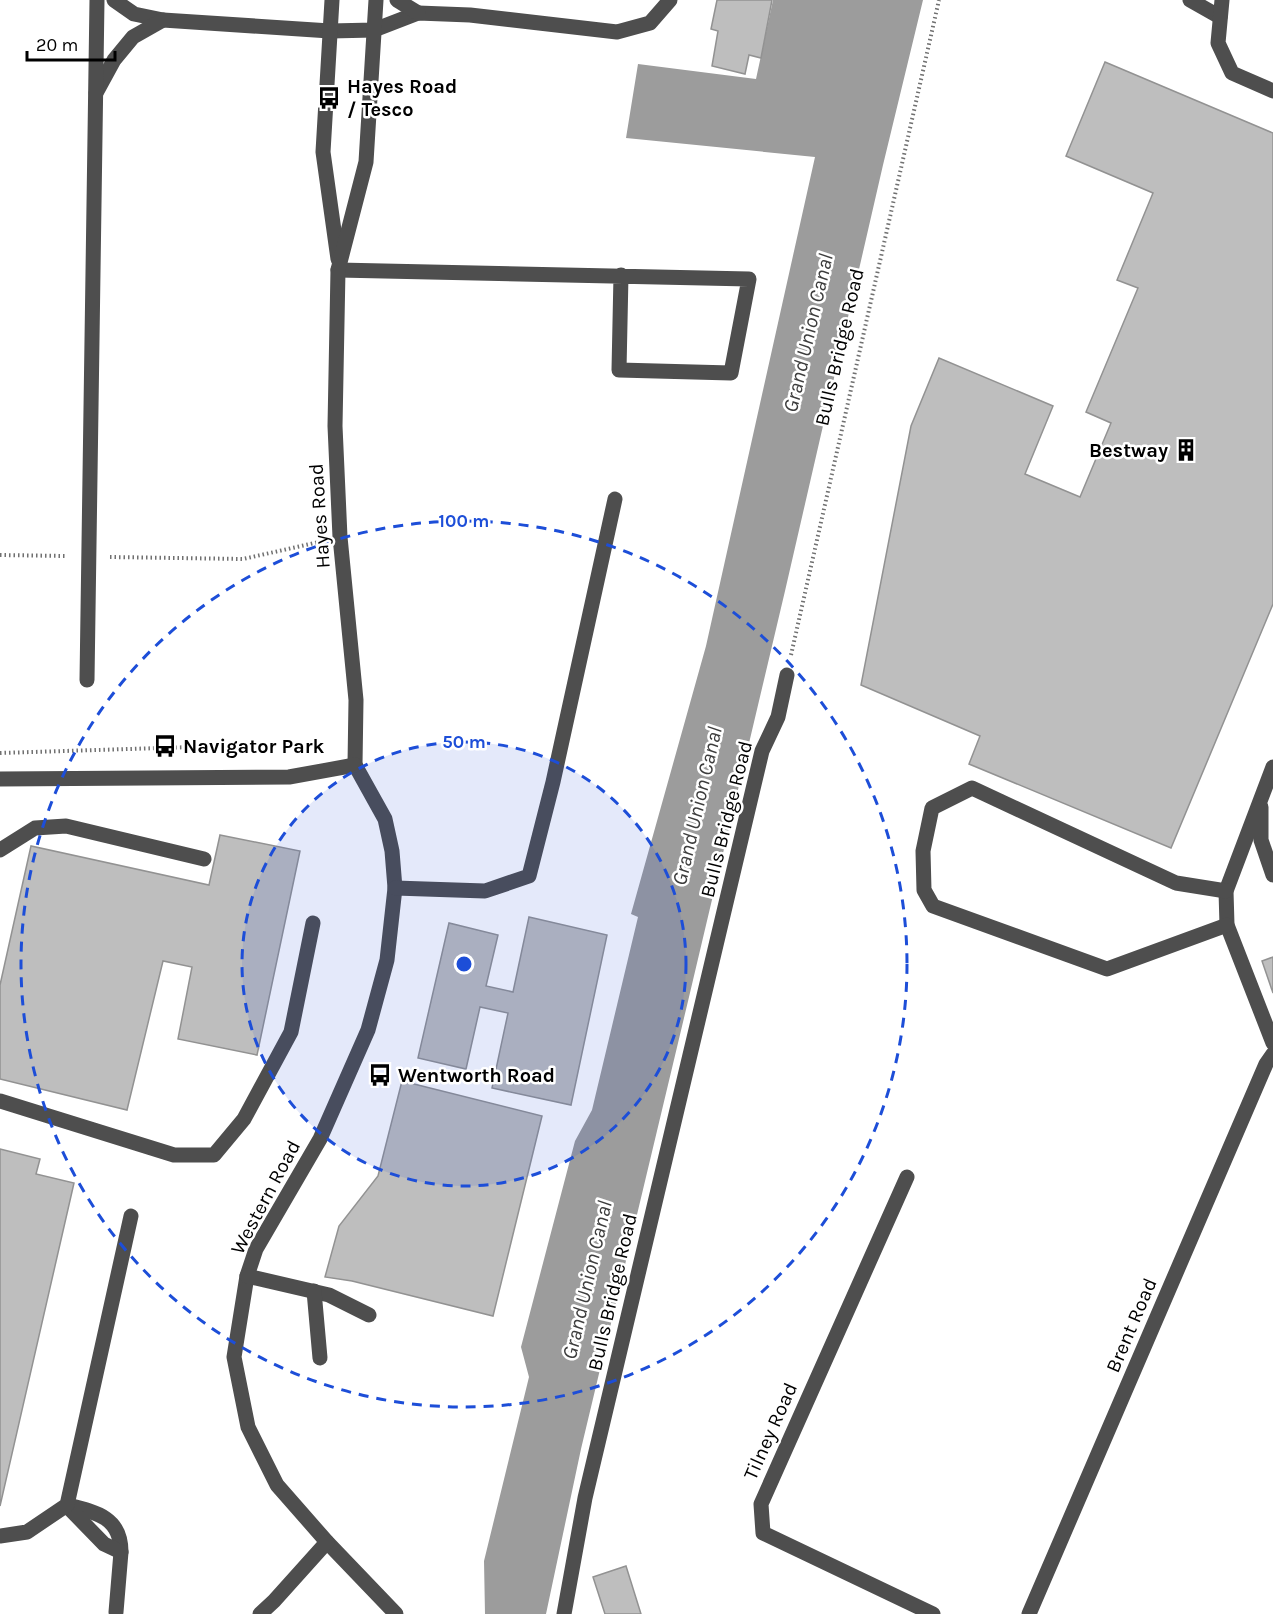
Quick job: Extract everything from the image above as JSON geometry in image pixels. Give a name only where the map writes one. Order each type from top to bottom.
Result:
[{"type":"street","points":[[87,680],[97,0]]},
{"type":"street","points":[[114,0],[134,14],[163,20],[330,31],[374,30],[418,12],[470,15],[617,32],[650,23],[670,0]]},
{"type":"street","name":"Hayes Road","points":[[332,0],[322,152],[338,267],[335,426],[340,537],[356,700],[355,765]]},
{"type":"street","name":"Hayes Road","points":[[338,267],[366,162],[376,0]]},
{"type":"street","points":[[397,0],[418,12]]},
{"type":"street","points":[[1190,0],[1220,17]]},
{"type":"street","points":[[1222,0],[1218,43],[1232,73],[1273,91]]},
{"type":"street","points":[[95,96],[114,60],[133,38],[163,20]]},
{"type":"street","points":[[338,267],[621,275],[749,279],[731,373],[620,370],[621,275]]},
{"type":"street","points":[[395,888],[485,891],[529,876],[553,782],[615,499]]},
{"type":"street","name":"Bulls Bridge Road","points":[[564,1614],[585,1498],[762,751],[778,717],[787,675]]},
{"type":"street","points":[[0,779],[289,777],[355,765]]},
{"type":"street","name":"Western Road","points":[[355,765],[385,819],[392,851],[395,888],[387,960],[368,1030],[320,1139],[256,1248],[247,1276],[234,1357],[248,1427],[277,1485],[327,1542],[396,1614]]},
{"type":"street","points":[[1273,767],[1226,891],[1227,925],[1273,1043]]},
{"type":"street","points":[[1226,891],[1176,884],[972,788],[932,808],[923,851],[924,890],[933,906],[1107,969],[1227,925]]},
{"type":"street","points":[[1260,798],[1261,840],[1273,875]]},
{"type":"street","points":[[0,850],[35,828],[66,826],[204,859]]},
{"type":"street","points":[[0,1101],[174,1155],[214,1155],[244,1119],[291,1032],[313,923]]},
{"type":"street","name":"Brent Road","points":[[1029,1614],[1261,1075],[1273,1054]]},
{"type":"street","name":"Tilney Road","points":[[907,1177],[761,1503],[763,1533],[933,1614]]},
{"type":"street","points":[[0,1536],[27,1532],[67,1505],[131,1216]]},
{"type":"street","points":[[247,1276],[329,1295],[369,1315]]},
{"type":"street","points":[[314,1291],[320,1358]]},
{"type":"street","points":[[67,1505],[104,1544],[121,1552],[114,1613]]},
{"type":"street","points":[[260,1614],[327,1542]]},
{"type":"path","name":"Bulls Bridge Road","points":[[787,675],[939,0]]},
{"type":"path","points":[[0,555],[243,559],[340,537]]},
{"type":"path","points":[[0,753],[225,746]]},
{"type":"water","name":"Grand Union Canal","points":[[773,0],[923,0],[581,1449],[546,1614],[485,1614],[484,1561],[529,1377],[521,1347],[575,1141],[592,1110],[638,917],[631,914],[706,646],[815,157],[626,138],[638,64],[756,79]]},
{"type":"building","points":[[717,0],[772,0],[761,58],[749,55],[745,74],[712,66],[718,31],[711,29]]},
{"type":"building","name":"Bestway","points":[[1105,62],[1273,133],[1273,604],[1171,848],[969,764],[980,736],[861,685],[911,426],[939,358],[1053,406],[1025,474],[1080,497],[1111,423],[1086,412],[1138,288],[1117,280],[1153,193],[1066,156]]},
{"type":"building","points":[[220,835],[300,851],[257,1055],[178,1039],[192,967],[163,961],[127,1110],[0,1079],[0,985],[31,846],[209,885]]},
{"type":"building","points":[[529,917],[607,935],[571,1105],[492,1088],[508,1013],[480,1007],[466,1069],[418,1058],[449,923],[498,935],[486,986],[513,992]]},
{"type":"building","points":[[1273,957],[1273,993],[1262,961]]},
{"type":"building","points":[[402,1081],[542,1116],[493,1316],[352,1281],[325,1277],[339,1226],[378,1176]]},
{"type":"building","points":[[0,1149],[40,1159],[36,1174],[74,1183],[0,1506]]},
{"type":"building","points":[[626,1566],[641,1614],[605,1614],[593,1577]]},
{"type":"place","name":"Hayes Road / Tesco","points":[[329,98]]},
{"type":"place","name":"Bestway","points":[[1186,450]]},
{"type":"place","name":"Navigator Park","points":[[165,746]]},
{"type":"place","name":"Wentworth Road","points":[[380,1075]]}]
